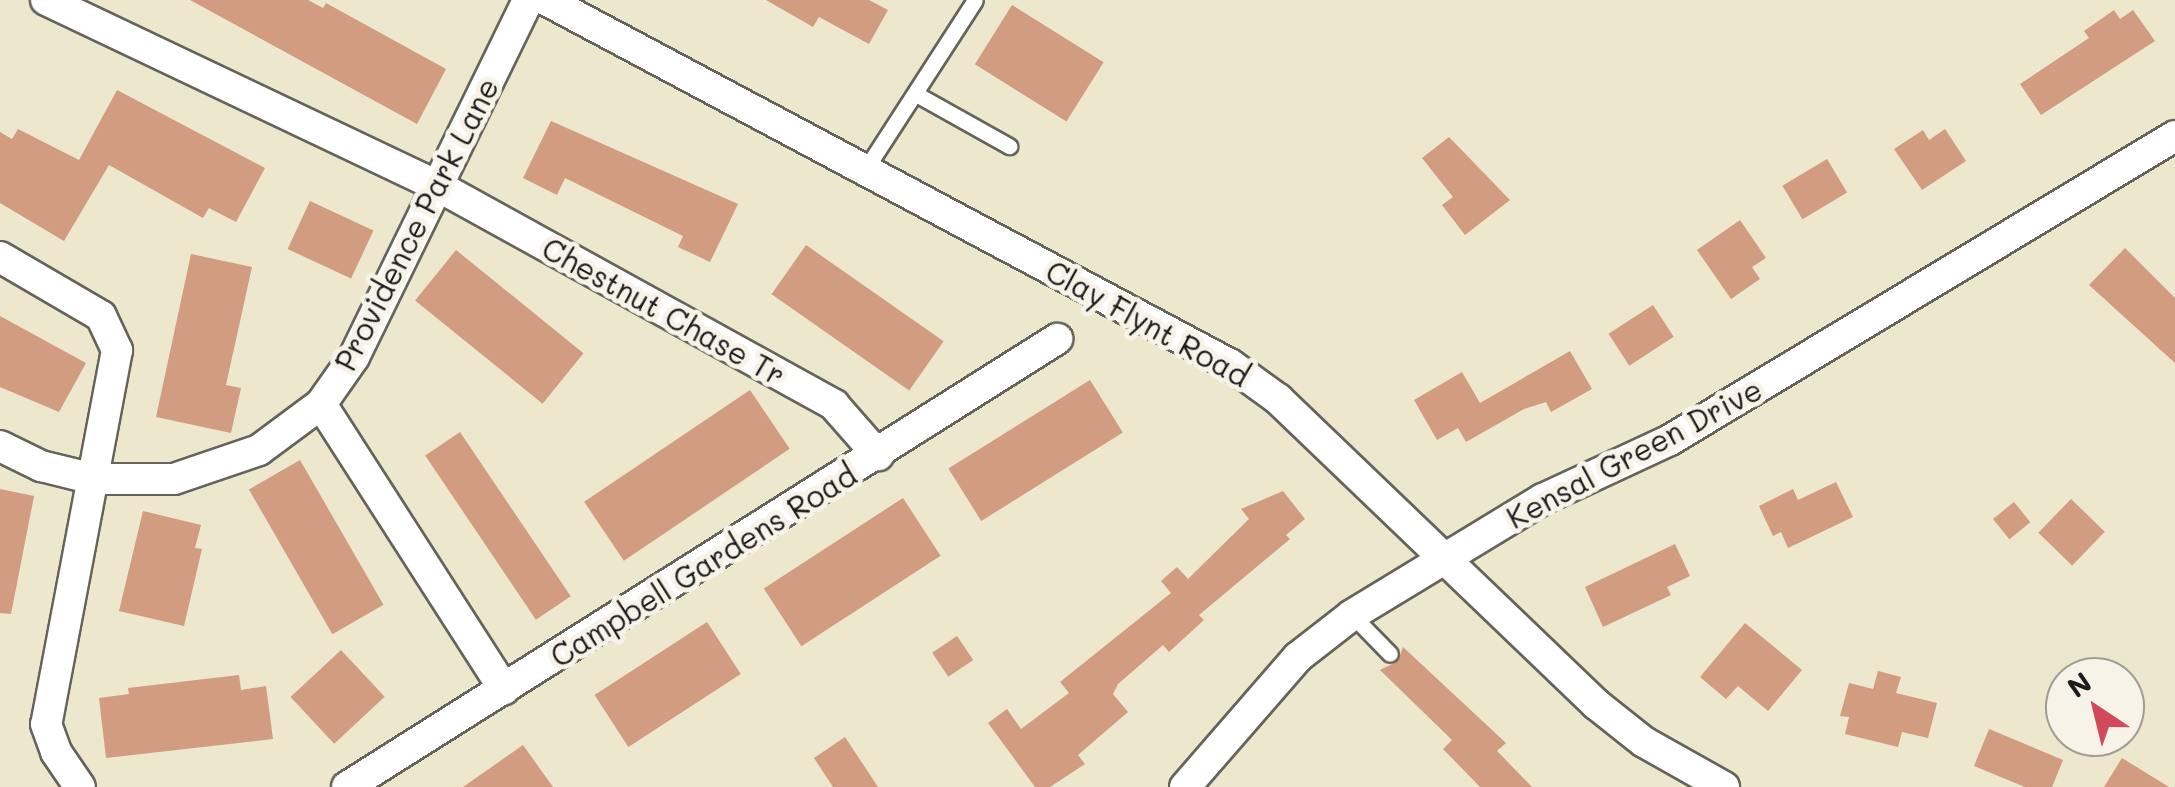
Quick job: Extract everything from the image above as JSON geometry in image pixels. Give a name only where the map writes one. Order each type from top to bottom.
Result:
[{"type":"street","name":"Chestnut Chase Tr","points":[[46,0],[436,185],[834,405],[878,455]]},
{"type":"street","name":"Providence Park Lane","points":[[0,446],[94,479],[146,482],[220,467],[259,450],[321,404],[354,357],[528,0]]},
{"type":"street","name":"Clay Flynt Road","points":[[546,0],[1231,365],[1278,399],[1596,704],[1644,742],[1724,787]]},
{"type":"street","name":"Kensal Green Drive","points":[[1196,783],[1298,657],[1352,615],[1543,499],[1670,440],[2168,152]]},
{"type":"street","points":[[0,257],[101,316],[114,338],[117,363],[46,724],[56,752],[80,787]]},
{"type":"street","name":"Campbell Gardens Road","points":[[347,787],[1057,339]]},
{"type":"street","points":[[321,404],[504,689]]},
{"type":"lane","points":[[865,170],[976,0]]},
{"type":"lane","points":[[916,94],[1009,146]]},
{"type":"lane","points":[[1352,615],[1390,654]]},
{"type":"building","points":[[190,0],[308,0],[323,8],[326,3],[446,69],[417,124]]},
{"type":"building","points":[[766,0],[869,0],[888,10],[869,44],[819,17],[813,27]]},
{"type":"building","points":[[1012,5],[1104,62],[1066,122],[975,64]]},
{"type":"building","points":[[2114,10],[2120,19],[2133,10],[2155,41],[2041,115],[2020,84],[2089,38],[2084,31]]},
{"type":"building","points":[[117,90],[265,168],[236,222],[209,208],[203,218],[109,165],[64,241],[0,203],[0,132],[12,139],[18,129],[79,160]]},
{"type":"building","points":[[551,121],[738,204],[710,262],[678,247],[683,236],[565,178],[557,195],[523,178]]},
{"type":"building","points":[[1945,129],[1966,161],[1922,190],[1894,149],[1923,130],[1929,140]]},
{"type":"building","points":[[1449,137],[1510,200],[1465,235],[1442,205],[1453,197],[1422,158]]},
{"type":"building","points":[[1827,159],[1847,192],[1803,219],[1782,186]]},
{"type":"building","points":[[310,201],[373,231],[351,279],[288,249]]},
{"type":"building","points":[[1740,220],[1766,258],[1752,267],[1760,279],[1731,299],[1697,250]]},
{"type":"building","points":[[806,245],[944,341],[909,391],[772,294]]},
{"type":"building","points":[[2125,248],[2175,298],[2175,363],[2089,285]]},
{"type":"building","points":[[456,250],[583,353],[543,404],[415,301]]},
{"type":"building","points":[[191,254],[252,267],[226,385],[241,388],[231,433],[156,417]]},
{"type":"building","points":[[1653,305],[1674,337],[1629,366],[1609,334]]},
{"type":"building","points":[[0,316],[86,363],[59,412],[0,387]]},
{"type":"building","points":[[1570,351],[1592,389],[1551,412],[1546,402],[1524,409],[1466,442],[1458,428],[1437,440],[1414,400],[1462,372],[1480,403]]},
{"type":"building","points":[[1090,380],[1123,433],[981,521],[948,468]]},
{"type":"building","points":[[750,390],[790,449],[624,561],[584,502]]},
{"type":"building","points":[[460,432],[571,596],[536,620],[425,455]]},
{"type":"building","points":[[300,460],[384,605],[332,634],[249,489]]},
{"type":"building","points":[[1836,482],[1853,517],[1788,548],[1781,532],[1773,536],[1759,506],[1793,489],[1798,500]]},
{"type":"building","points":[[0,489],[34,496],[11,614],[0,613]]},
{"type":"building","points":[[1283,491],[1305,519],[1286,535],[1290,539],[1199,615],[1204,620],[1169,652],[1163,645],[1118,684],[1113,694],[1128,712],[1078,755],[1085,764],[1050,787],[1035,787],[988,723],[1007,709],[1021,729],[1069,693],[1060,682],[1171,593],[1161,581],[1177,567],[1188,579],[1249,519],[1241,509]]},
{"type":"building","points":[[903,498],[941,556],[801,646],[764,588]]},
{"type":"building","points":[[2071,499],[2105,532],[2072,565],[2038,533]]},
{"type":"building","points":[[2014,502],[2030,522],[2009,539],[1993,519]]},
{"type":"building","points":[[143,511],[201,525],[195,548],[202,549],[184,626],[119,611]]},
{"type":"building","points":[[1675,544],[1690,576],[1667,587],[1671,595],[1603,627],[1585,587]]},
{"type":"building","points":[[707,622],[741,674],[628,747],[595,695]]},
{"type":"building","points":[[1745,623],[1802,670],[1768,711],[1738,686],[1726,699],[1700,677]]},
{"type":"building","points":[[957,636],[973,660],[948,677],[932,653]]},
{"type":"building","points":[[1403,647],[1506,743],[1497,751],[1532,787],[1480,787],[1443,749],[1452,740],[1380,670],[1398,661]]},
{"type":"building","points":[[341,650],[385,697],[334,744],[291,697]]},
{"type":"building","points":[[1878,671],[1901,677],[1896,693],[1937,703],[1928,738],[1902,732],[1898,747],[1845,734],[1849,717],[1840,716],[1849,683],[1873,689]]},
{"type":"building","points":[[239,675],[241,690],[266,686],[273,739],[106,758],[99,698],[129,694],[128,688]]},
{"type":"building","points":[[1989,729],[2045,752],[2045,757],[2063,760],[2052,787],[2025,787],[1974,766]]},
{"type":"building","points":[[845,737],[878,787],[833,787],[814,758]]},
{"type":"building","points":[[523,745],[553,787],[463,787]]},
{"type":"building","points":[[2122,758],[2169,787],[2104,787]]}]
